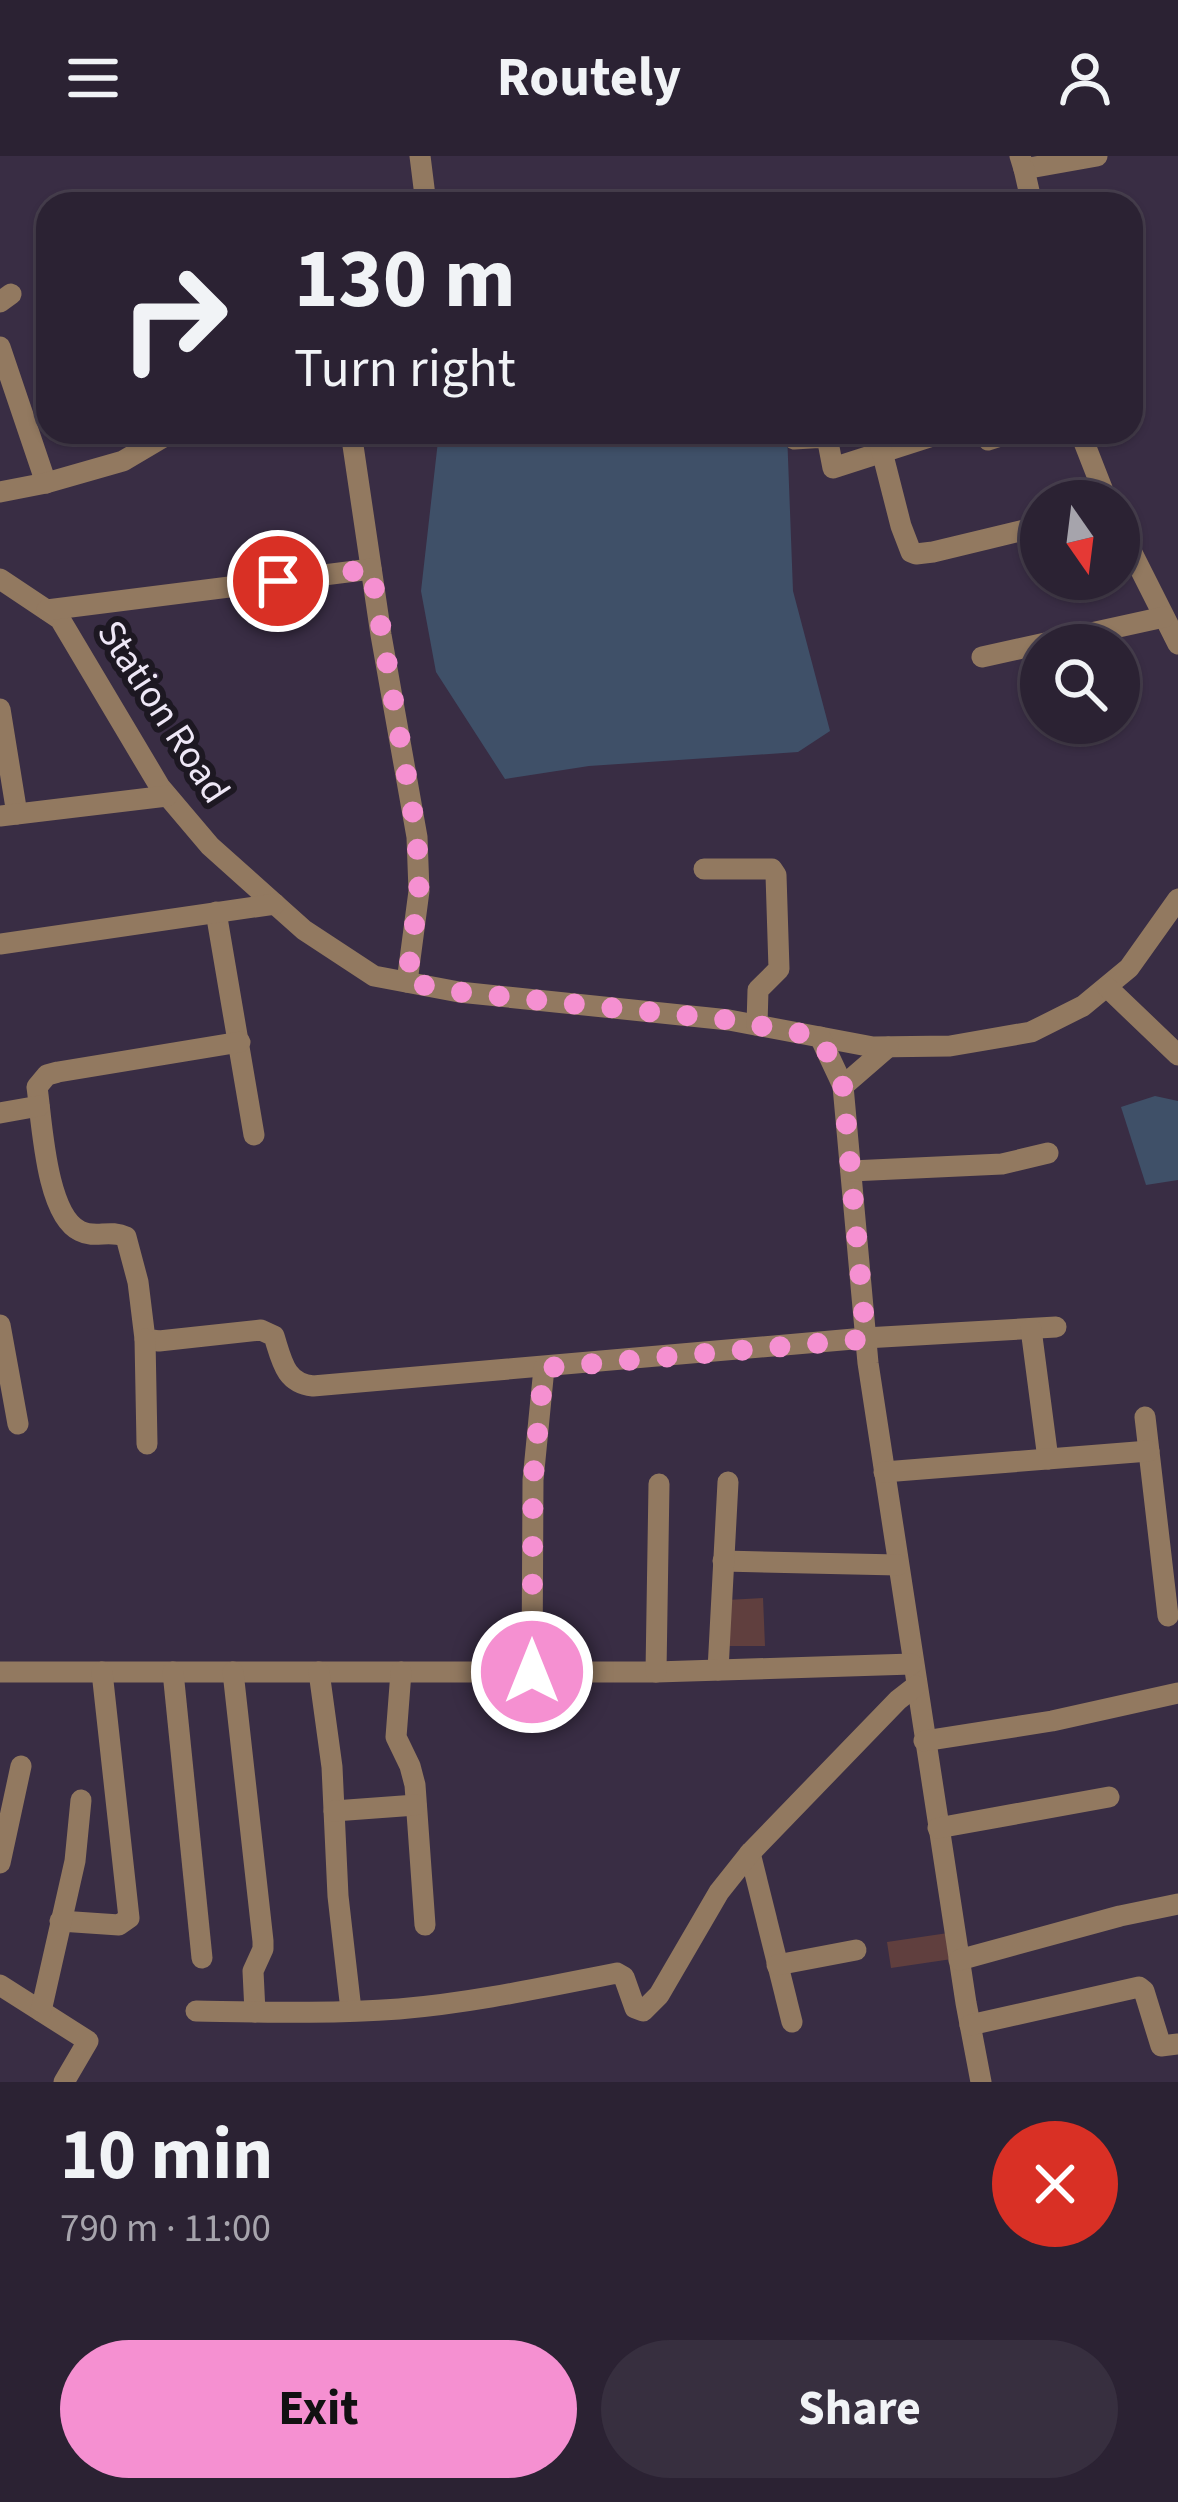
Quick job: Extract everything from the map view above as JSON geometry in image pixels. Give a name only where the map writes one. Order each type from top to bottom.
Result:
[{"type":"street","points":[[420,156],[424,192]]},
{"type":"street","points":[[1029,192],[1022,162],[1097,156]]},
{"type":"street","points":[[0,347],[46,483]]},
{"type":"street","points":[[0,492],[123,460],[151,444]]},
{"type":"street","points":[[353,444],[417,837],[419,890],[407,982]]},
{"type":"street","points":[[828,444],[833,468],[875,444]]},
{"type":"street","points":[[879,444],[907,545],[916,554],[1020,531]]},
{"type":"street","points":[[1085,444],[1099,480]]},
{"type":"street","points":[[46,610],[371,569]]},
{"type":"street","points":[[1140,569],[1178,644]]},
{"type":"street","name":"Station Road","points":[[0,579],[60,619],[167,796],[210,846],[304,930],[374,976],[459,992],[757,1025],[873,1047],[950,1046],[1031,1032],[1083,1006],[1129,968],[1178,898]]},
{"type":"street","points":[[982,657],[1164,617]]},
{"type":"street","points":[[0,713],[8,815],[167,796]]},
{"type":"street","points":[[704,869],[761,867],[772,868],[776,875],[779,969],[758,990],[757,1025]]},
{"type":"street","points":[[0,944],[275,904]]},
{"type":"street","points":[[216,912],[254,1135]]},
{"type":"street","points":[[1107,987],[1178,1054]]},
{"type":"street","points":[[820,1037],[843,1087],[866,1339],[884,1472],[981,2082]]},
{"type":"street","points":[[147,1444],[145,1339],[130,1244],[120,1233],[81,1232],[63,1215],[53,1189],[37,1087],[47,1075],[240,1042]]},
{"type":"street","points":[[843,1087],[888,1047]]},
{"type":"street","points":[[0,1113],[39,1106]]},
{"type":"street","points":[[850,1171],[1002,1164],[1048,1153]]},
{"type":"street","points":[[0,1325],[18,1424]]},
{"type":"street","points":[[145,1339],[261,1330],[274,1336],[288,1375],[299,1384],[313,1386],[866,1339],[1056,1328]]},
{"type":"street","points":[[1031,1329],[1048,1459]]},
{"type":"street","points":[[532,1672],[533,1480],[544,1368]]},
{"type":"street","points":[[1145,1417],[1168,1616]]},
{"type":"street","points":[[884,1472],[1149,1451]]},
{"type":"street","points":[[718,1670],[728,1482]]},
{"type":"street","points":[[656,1672],[658,1484]]},
{"type":"street","points":[[723,1561],[898,1565]]},
{"type":"street","points":[[0,1672],[718,1670],[914,1675]]},
{"type":"street","points":[[60,1922],[119,1925],[129,1918],[102,1672]]},
{"type":"street","points":[[173,1672],[202,1958]]},
{"type":"street","points":[[233,1672],[263,1942],[253,1971],[255,2012]]},
{"type":"street","points":[[319,1672],[332,1767],[340,1922],[351,2011]]},
{"type":"street","points":[[401,1672],[396,1737],[412,1772],[424,1925]]},
{"type":"street","points":[[196,2011],[399,2009],[617,1973],[635,2008],[644,2011],[659,1995],[718,1892],[898,1700],[914,1675]]},
{"type":"street","points":[[924,1741],[1052,1721],[1178,1693]]},
{"type":"street","points":[[0,1863],[21,1766]]},
{"type":"street","points":[[938,1828],[1109,1797]]},
{"type":"street","points":[[41,2011],[75,1861],[81,1800]]},
{"type":"street","points":[[334,1811],[416,1804]]},
{"type":"street","points":[[750,1853],[792,2022]]},
{"type":"street","points":[[959,1960],[1178,1904]]},
{"type":"street","points":[[777,1965],[856,1950]]},
{"type":"street","points":[[0,1985],[88,2041],[64,2082]]},
{"type":"street","points":[[970,2025],[1139,1987],[1161,2046],[1178,2044]]},
{"type":"water","points":[[438,444],[787,444],[793,591],[830,731],[798,752],[589,766],[505,779],[436,672],[421,591]]},
{"type":"water","points":[[1155,1096],[1178,1101],[1178,1180],[1146,1185],[1121,1107]]},
{"type":"building","points":[[763,1598],[765,1646],[728,1646],[727,1600]]},
{"type":"building","points":[[948,1933],[952,1959],[891,1968],[887,1942]]},
{"type":"route","points":[[278,581],[371,569],[417,837],[419,890],[407,982],[459,992],[729,1020],[820,1037],[843,1087],[866,1339],[544,1368],[533,1480],[532,1672]]}]
